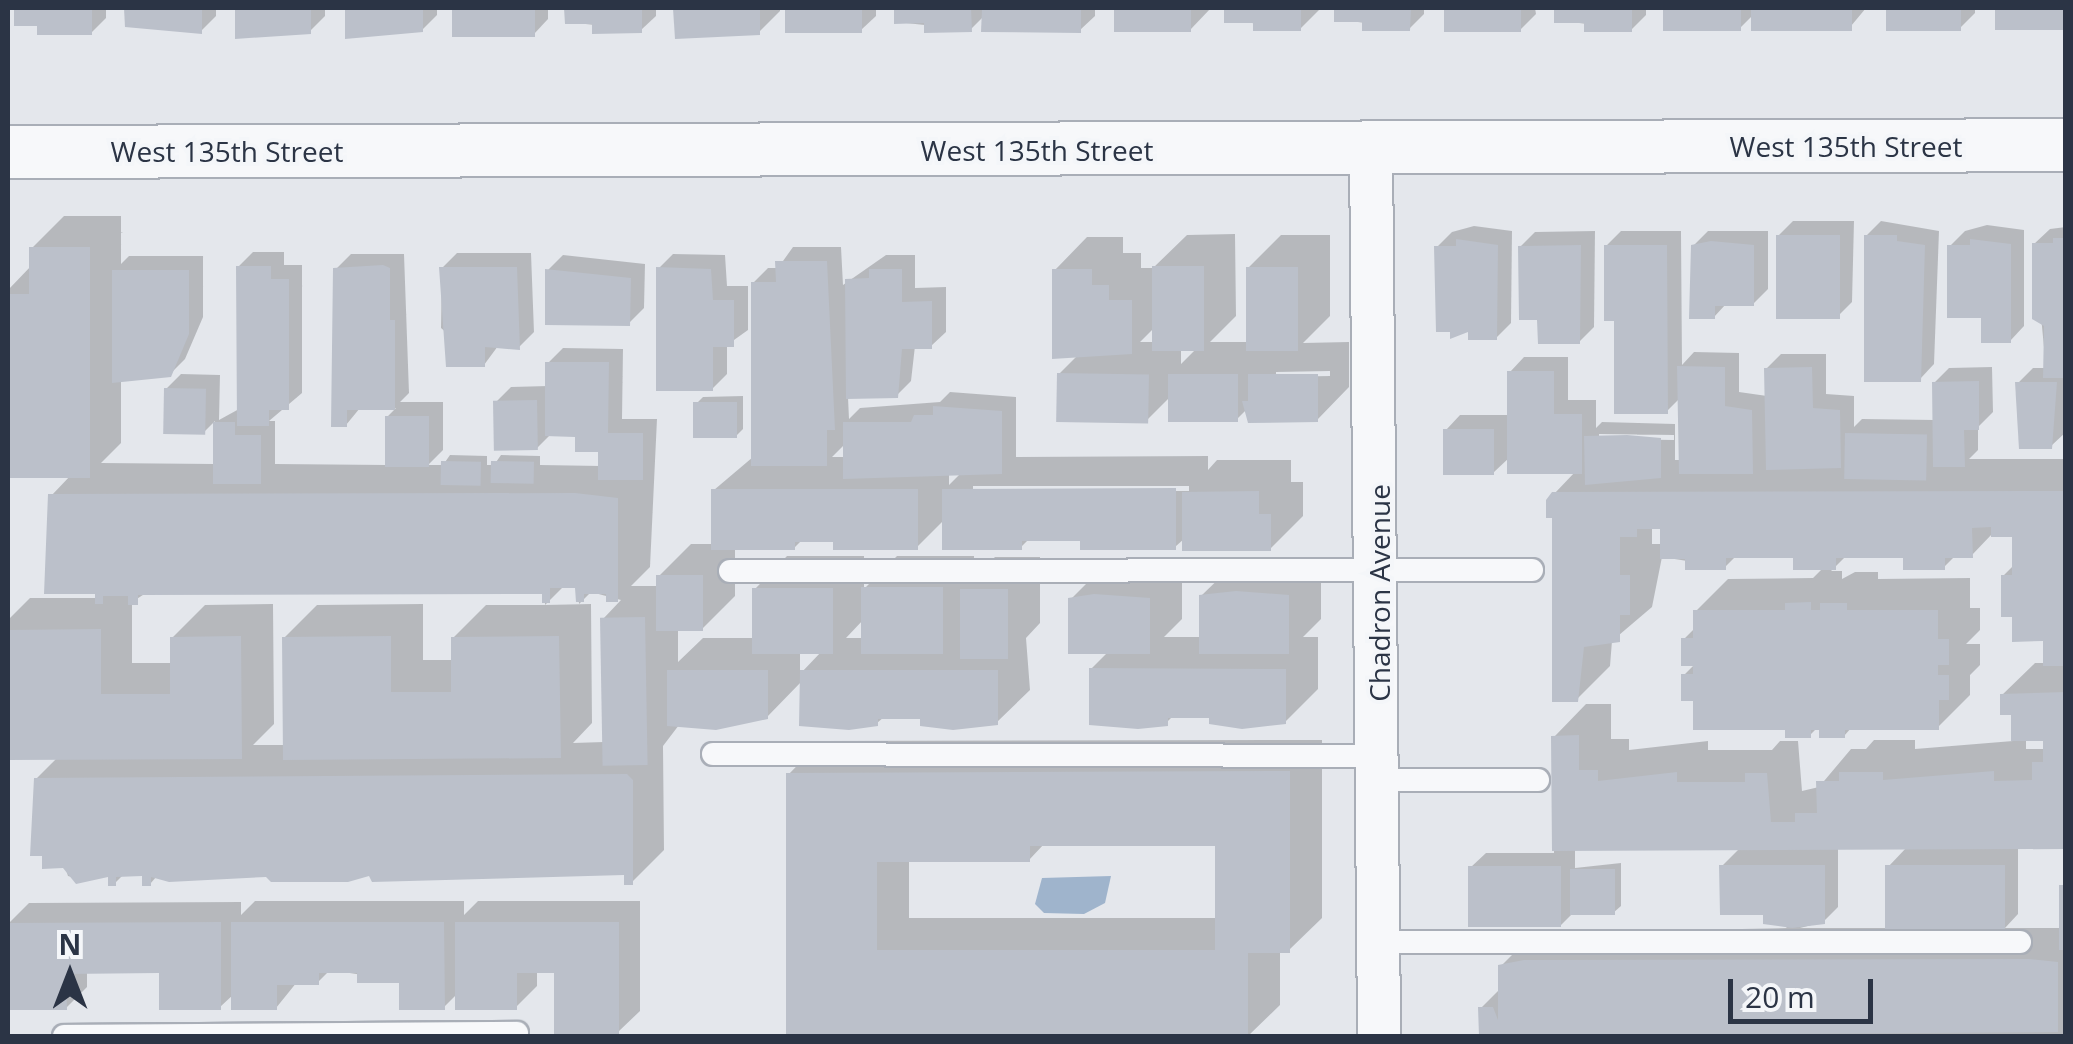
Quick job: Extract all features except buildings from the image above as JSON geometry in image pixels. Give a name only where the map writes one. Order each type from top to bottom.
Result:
[{"type":"street","name":"West 135th Street","points":[[8,152],[2066,145]]},
{"type":"street","name":"Chadron Avenue","points":[[1371,149],[1380,574],[1379,1036]]},
{"type":"lane","points":[[730,571],[1380,574],[1532,570]]},
{"type":"lane","points":[[713,754],[1380,768],[1538,780]]},
{"type":"lane","points":[[1379,942],[2020,942]]},
{"type":"lane","points":[[64,1036],[517,1033]]},
{"type":"water","points":[[1111,876],[1105,903],[1084,914],[1044,913],[1035,904],[1042,878]]}]
